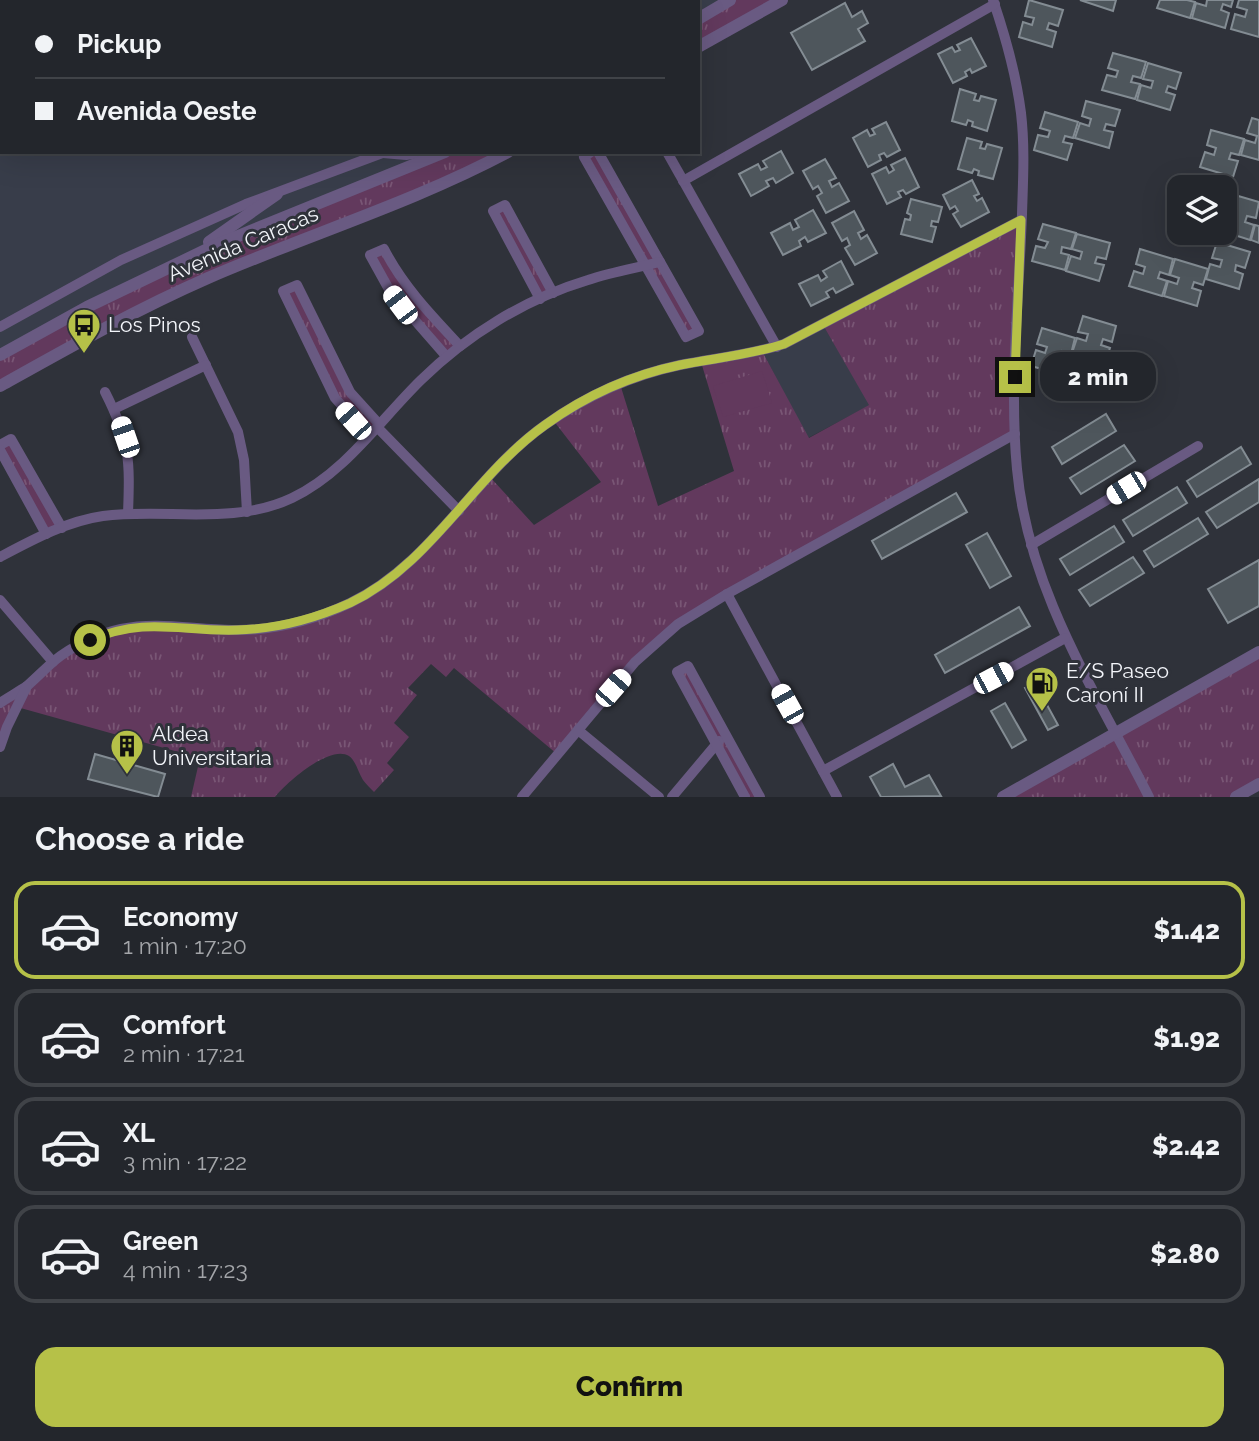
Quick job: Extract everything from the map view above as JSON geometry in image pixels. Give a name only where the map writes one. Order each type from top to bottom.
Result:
[{"type":"street","points":[[700,18],[730,0]]},
{"type":"street","points":[[700,46],[782,0]]},
{"type":"street","points":[[683,181],[994,2],[1014,70],[1021,115],[1015,434],[1020,492],[1031,545],[1044,588],[1065,638],[1149,797]]},
{"type":"street","points":[[0,327],[121,260],[246,204],[381,154]]},
{"type":"street","name":"Avenida Caracas","points":[[0,355],[99,301],[216,245],[439,154]]},
{"type":"street","name":"Avenida Caracas","points":[[0,386],[133,313],[187,288],[439,185],[504,154]]},
{"type":"street","points":[[588,154],[584,156],[686,337],[699,331],[599,154]]},
{"type":"street","points":[[668,154],[777,346]]},
{"type":"street","points":[[175,265],[277,194]]},
{"type":"street","points":[[540,299],[493,211],[505,205],[553,293]]},
{"type":"street","points":[[0,703],[27,685],[66,652],[104,635],[137,627],[169,625],[235,630],[273,626],[315,617],[353,601],[389,579],[431,541],[529,438],[597,393],[655,371],[777,346],[1021,220]]},
{"type":"street","points":[[446,356],[400,305],[370,255],[384,249],[396,272],[414,296],[460,346]]},
{"type":"street","points":[[0,557],[62,527],[100,516],[247,512],[278,505],[313,486],[331,472],[446,356],[495,323],[540,299],[587,280],[660,262]]},
{"type":"street","points":[[369,435],[335,398],[283,291],[297,285],[349,392],[459,511]]},
{"type":"street","points":[[192,337],[231,415],[242,446],[247,512]]},
{"type":"street","points":[[114,409],[206,365]]},
{"type":"street","points":[[105,392],[128,450],[128,514]]},
{"type":"street","points":[[522,797],[650,647],[678,624],[1015,434]]},
{"type":"street","points":[[46,534],[0,447],[12,439],[62,527]]},
{"type":"street","points":[[1031,545],[1198,446]]},
{"type":"street","points":[[727,594],[837,797]]},
{"type":"street","points":[[0,600],[53,662]]},
{"type":"street","points":[[823,771],[1065,638]]},
{"type":"street","points":[[1003,797],[1259,652]]},
{"type":"street","points":[[745,797],[677,672],[688,666],[760,797]]},
{"type":"street","points":[[0,747],[27,685]]},
{"type":"street","points":[[579,730],[659,797]]},
{"type":"street","points":[[672,797],[725,734]]},
{"type":"street","points":[[1236,797],[1259,784]]},
{"type":"shaded area","points":[[700,0],[730,0],[700,18]]},
{"type":"shaded area","points":[[0,154],[440,154],[0,355]]},
{"type":"shaded area","points":[[823,325],[870,405],[808,438],[762,351]]},
{"type":"green space","points":[[730,0],[782,0],[700,46],[700,18]]},
{"type":"green space","points":[[439,154],[503,154],[229,269],[0,386],[0,355],[87,307]]},
{"type":"green space","points":[[599,154],[699,331],[686,337],[584,157]]},
{"type":"green space","points":[[505,205],[553,293],[540,299],[493,211]]},
{"type":"green space","points":[[1021,220],[1015,434],[662,636],[557,754],[454,668],[446,677],[431,664],[408,688],[417,695],[394,723],[409,737],[387,763],[394,770],[374,792],[363,780],[351,758],[341,754],[331,755],[309,767],[275,797],[191,797],[200,758],[17,707],[0,747],[0,703],[53,662],[119,630],[217,630],[315,617],[389,579],[490,477],[534,525],[601,482],[553,420],[620,384],[658,506],[734,471],[701,362],[762,351],[809,438],[869,405],[823,325]]},
{"type":"green space","points":[[384,249],[460,346],[446,356],[400,305],[370,255]]},
{"type":"green space","points":[[297,285],[344,382],[379,424],[368,435],[343,410],[283,291]]},
{"type":"green space","points":[[762,371],[772,403],[723,417],[713,386]]},
{"type":"green space","points":[[11,439],[61,528],[47,534],[0,449]]},
{"type":"green space","points":[[1259,652],[1259,784],[1236,797],[1003,797]]},
{"type":"green space","points":[[688,666],[760,797],[745,797],[677,672]]},
{"type":"building","points":[[1029,0],[1063,10],[1058,26],[1049,23],[1047,29],[1056,32],[1052,47],[1019,37],[1023,22],[1032,25],[1034,18],[1025,16]]},
{"type":"building","points":[[1080,0],[1116,0],[1113,11]]},
{"type":"building","points":[[1160,0],[1195,2],[1190,18],[1157,8]]},
{"type":"building","points":[[1207,0],[1233,0],[1231,7],[1223,4],[1221,10],[1229,13],[1225,28],[1192,18],[1196,3],[1206,6]]},
{"type":"building","points":[[1239,0],[1259,0],[1259,37],[1231,29],[1235,14],[1245,17],[1247,10],[1237,7]]},
{"type":"building","points":[[845,3],[852,17],[862,11],[868,23],[858,29],[865,41],[812,70],[791,33]]},
{"type":"building","points":[[971,38],[986,66],[972,73],[970,69],[965,72],[967,76],[953,83],[938,54],[952,47],[955,52],[960,50],[957,45]]},
{"type":"building","points":[[1113,53],[1146,62],[1141,78],[1133,76],[1131,82],[1140,84],[1135,99],[1102,90],[1107,75],[1116,77],[1118,71],[1108,68]]},
{"type":"building","points":[[1148,63],[1181,73],[1176,89],[1168,86],[1166,92],[1175,95],[1170,110],[1137,100],[1141,85],[1151,88],[1153,81],[1143,79]]},
{"type":"building","points":[[960,89],[976,94],[974,100],[979,101],[981,96],[996,100],[987,131],[972,126],[973,122],[968,120],[966,125],[952,121]]},
{"type":"building","points":[[1086,101],[1120,110],[1115,126],[1106,124],[1104,130],[1113,132],[1109,148],[1075,138],[1080,123],[1089,126],[1091,119],[1082,116]]},
{"type":"building","points":[[1045,112],[1078,122],[1073,138],[1065,136],[1063,142],[1072,144],[1067,160],[1034,150],[1038,135],[1048,137],[1050,131],[1040,128]]},
{"type":"building","points":[[1252,118],[1259,120],[1259,160],[1241,155],[1245,140],[1255,143],[1257,136],[1247,133]]},
{"type":"building","points":[[886,122],[900,150],[887,157],[884,153],[879,155],[881,160],[868,167],[853,138],[867,130],[870,136],[875,134],[872,129]]},
{"type":"building","points":[[1211,130],[1244,139],[1239,155],[1231,153],[1229,159],[1238,161],[1234,175],[1200,167],[1205,152],[1214,155],[1216,148],[1207,145]]},
{"type":"building","points":[[967,138],[982,142],[980,148],[985,149],[987,144],[1002,148],[993,179],[978,175],[979,171],[974,169],[972,173],[958,169]]},
{"type":"building","points":[[781,151],[793,173],[776,183],[773,178],[766,181],[769,186],[751,196],[739,174],[758,164],[761,170],[767,167],[763,161]]},
{"type":"building","points":[[905,158],[919,187],[906,194],[903,190],[898,192],[901,197],[887,204],[872,174],[886,167],[889,173],[894,170],[891,165]]},
{"type":"building","points":[[825,159],[836,178],[829,181],[832,187],[839,183],[849,201],[826,213],[817,196],[822,193],[818,186],[813,189],[803,171]]},
{"type":"building","points":[[972,180],[979,194],[974,196],[977,201],[982,198],[989,212],[961,227],[953,214],[958,211],[955,206],[950,209],[943,195]]},
{"type":"building","points":[[1237,196],[1259,202],[1256,218],[1247,216],[1245,222],[1254,225],[1250,240],[1237,236]]},
{"type":"building","points":[[911,199],[942,207],[938,222],[932,221],[931,226],[936,227],[932,242],[901,234],[905,219],[910,220],[911,215],[907,213]]},
{"type":"building","points":[[813,210],[826,233],[808,242],[805,237],[799,241],[801,246],[783,255],[771,233],[790,223],[793,230],[799,227],[795,220]]},
{"type":"building","points":[[854,211],[864,230],[858,233],[861,239],[867,235],[877,253],[855,265],[845,248],[850,245],[847,238],[842,241],[832,223]]},
{"type":"building","points":[[1043,224],[1076,233],[1071,249],[1062,247],[1061,253],[1069,255],[1065,270],[1032,261],[1036,246],[1045,248],[1048,242],[1038,239]]},
{"type":"building","points":[[1255,225],[1259,226],[1259,243],[1251,240]]},
{"type":"building","points":[[1077,234],[1110,243],[1106,259],[1097,257],[1095,263],[1104,265],[1099,281],[1066,271],[1071,256],[1080,259],[1082,252],[1072,249]]},
{"type":"building","points":[[1216,245],[1227,245],[1250,252],[1245,268],[1236,265],[1235,271],[1243,274],[1239,289],[1206,279],[1210,264],[1220,267],[1222,260],[1212,258]]},
{"type":"building","points":[[1140,249],[1173,259],[1169,275],[1160,272],[1158,278],[1167,281],[1162,296],[1129,286],[1134,271],[1143,274],[1145,267],[1136,264]]},
{"type":"building","points":[[1175,259],[1208,269],[1203,285],[1194,282],[1192,288],[1201,291],[1197,306],[1164,296],[1168,281],[1177,284],[1179,278],[1170,275]]},
{"type":"building","points":[[841,261],[853,284],[836,293],[833,288],[826,292],[829,297],[811,306],[799,284],[818,275],[821,281],[827,277],[823,271]]},
{"type":"building","points":[[1083,316],[1116,326],[1112,342],[1103,339],[1101,345],[1110,348],[1105,363],[1072,353],[1077,338],[1086,341],[1088,334],[1078,332]]},
{"type":"building","points":[[1042,328],[1075,338],[1071,354],[1062,351],[1060,357],[1069,360],[1064,375],[1031,366],[1036,350],[1045,353],[1047,347],[1037,344]]},
{"type":"building","points":[[1106,414],[1116,431],[1062,464],[1052,447]]},
{"type":"building","points":[[1124,445],[1135,461],[1081,494],[1070,478]]},
{"type":"building","points":[[1241,447],[1251,464],[1197,497],[1187,481]]},
{"type":"building","points":[[1259,479],[1259,502],[1217,528],[1206,512]]},
{"type":"building","points":[[1177,487],[1187,503],[1133,536],[1123,520]]},
{"type":"building","points":[[956,493],[967,512],[882,559],[872,541]]},
{"type":"building","points":[[1198,518],[1208,534],[1154,567],[1144,551]]},
{"type":"building","points":[[1114,526],[1124,542],[1070,575],[1060,559]]},
{"type":"building","points":[[987,533],[1011,576],[990,588],[966,545]]},
{"type":"building","points":[[1133,557],[1144,573],[1090,606],[1079,590]]},
{"type":"building","points":[[1259,560],[1259,606],[1228,623],[1208,589]]},
{"type":"building","points":[[1019,607],[1030,626],[945,673],[935,655]]},
{"type":"building","points":[[1035,683],[1058,725],[1048,730],[1025,688]]},
{"type":"building","points":[[1005,703],[1026,740],[1012,748],[991,711]]},
{"type":"building","name":"Aldea Universitaria","points":[[95,754],[165,774],[158,797],[88,779]]},
{"type":"building","points":[[893,764],[905,787],[929,775],[941,796],[881,797],[870,777]]},
{"type":"place","name":"Los Pinos","points":[[84,355]]},
{"type":"place","name":"E/S Paseo Caroní II","points":[[1042,713]]},
{"type":"place","name":"Aldea Universitaria","points":[[127,776]]},
{"type":"route","points":[[90,640],[119,630],[155,625],[218,630],[254,629],[294,622],[334,610],[389,579],[431,541],[511,454],[544,425],[579,403],[613,386],[655,371],[753,353],[784,344],[1021,220],[1015,377]]}]
